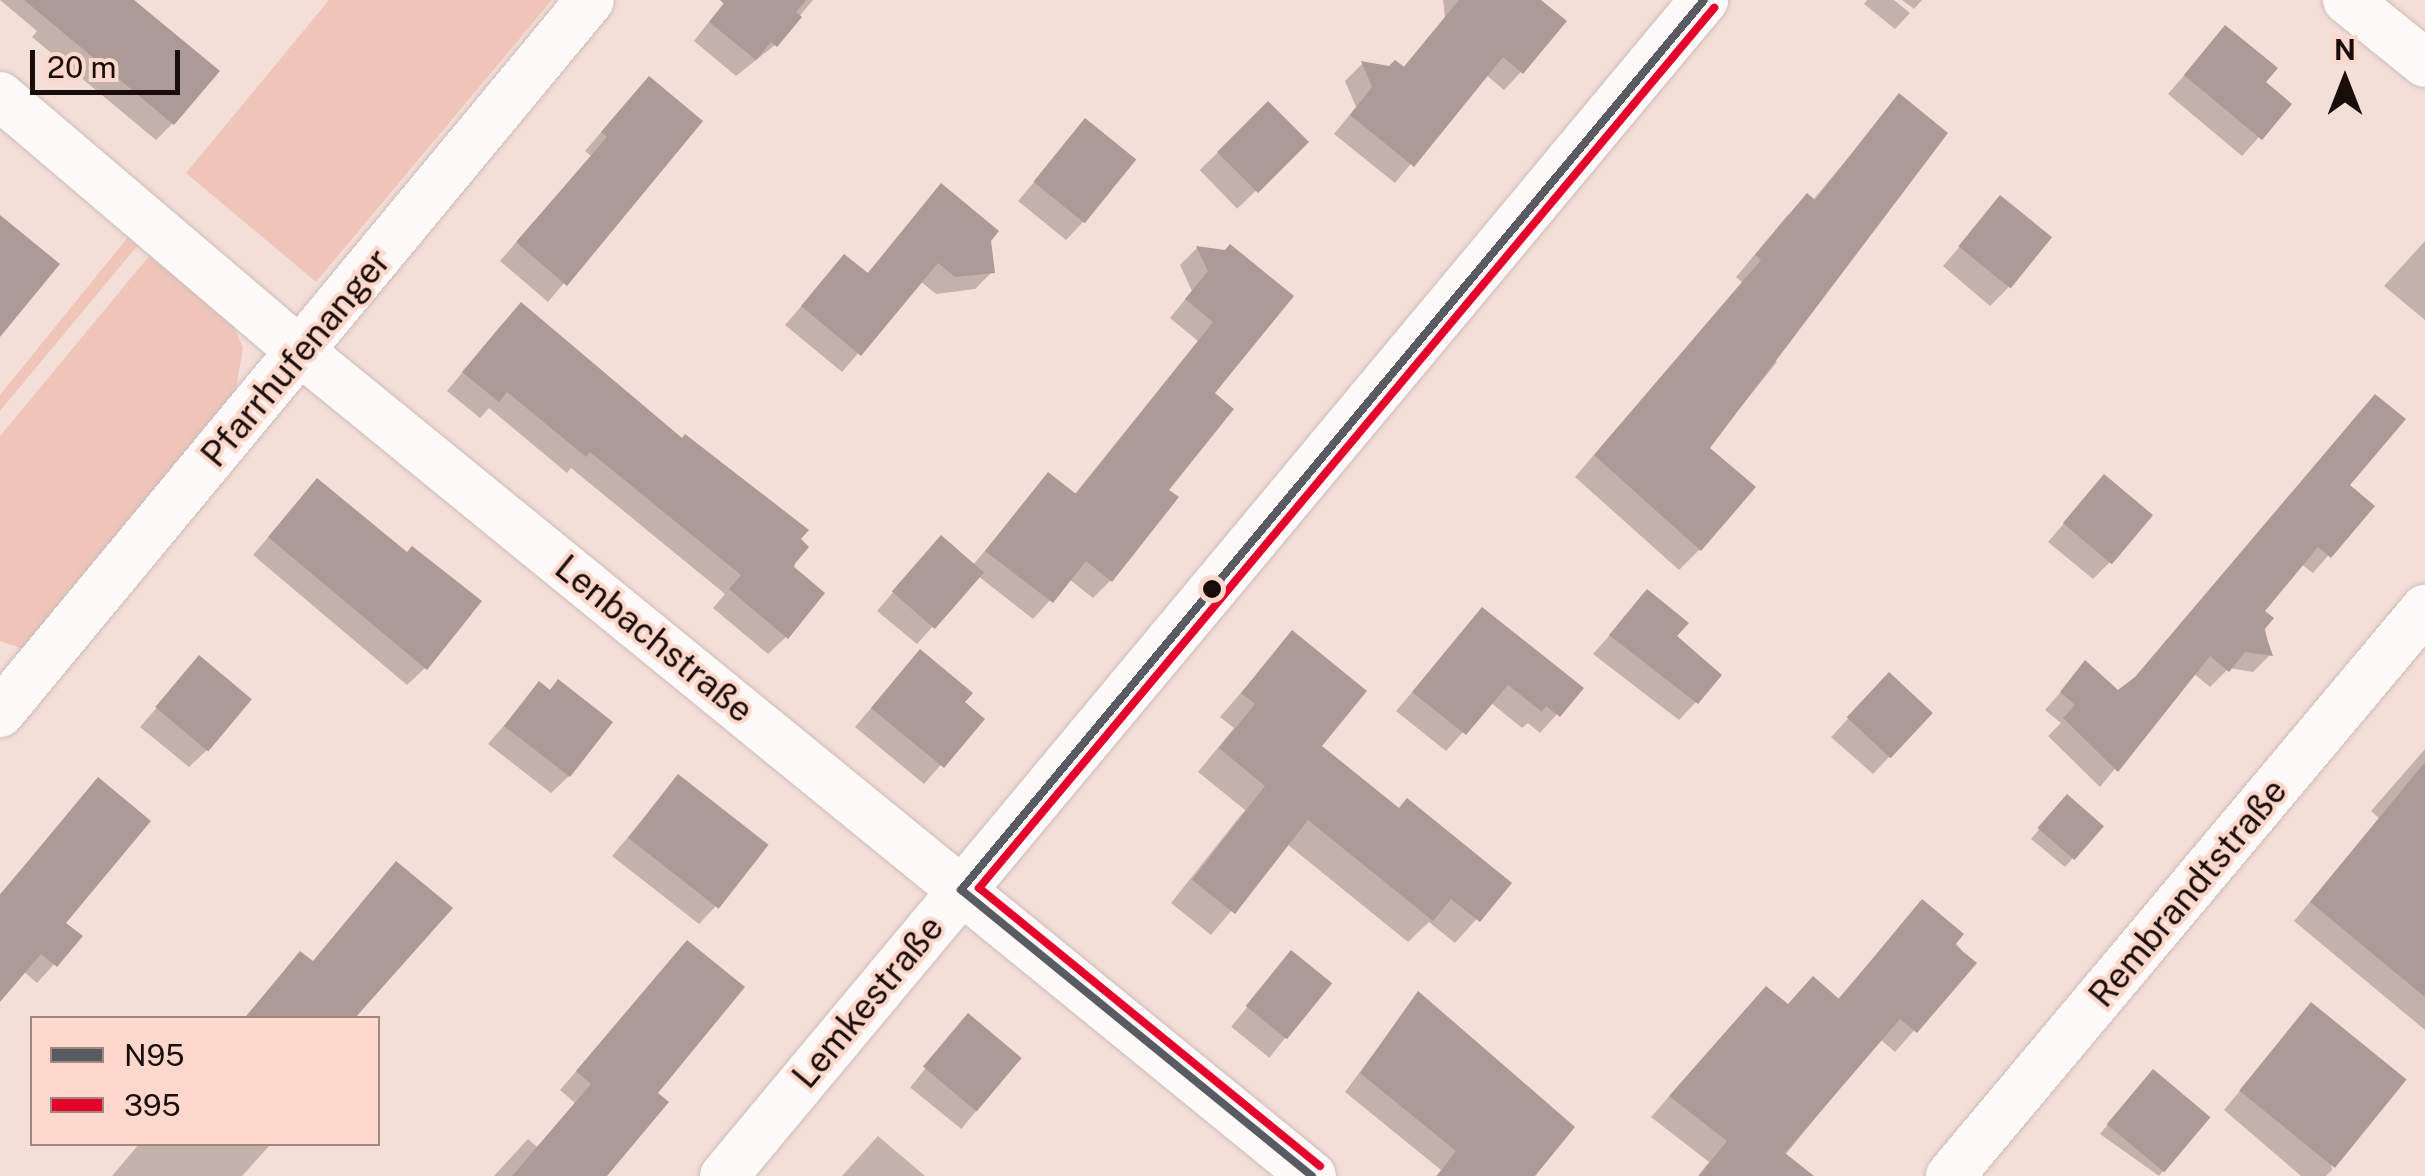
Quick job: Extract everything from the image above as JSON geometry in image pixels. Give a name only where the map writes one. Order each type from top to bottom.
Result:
[{"type":"street","name":"Pfarrhufenanger","points":[[0,714],[590,0]]},
{"type":"street","name":"Lemkestraße","points":[[724,1176],[1704,0]]},
{"type":"street","points":[[2347,0],[2425,64]]},
{"type":"street","name":"Lenbachstraße","points":[[0,96],[302,352],[1312,1176]]},
{"type":"street","name":"Rembrandtstraße","points":[[1950,1176],[2425,609]]},
{"type":"shaded area","points":[[329,0],[552,0],[316,282],[186,173]]},
{"type":"shaded area","points":[[128,237],[138,245],[0,411],[0,395]]},
{"type":"shaded area","points":[[150,255],[231,319],[243,348],[235,393],[23,649],[0,641],[0,436]]},
{"type":"building","points":[[24,0],[134,0],[220,71],[174,125]]},
{"type":"building","points":[[720,0],[806,0],[796,12],[802,17],[777,47],[771,42],[756,60],[709,22],[724,4]]},
{"type":"building","points":[[1459,0],[1541,0],[1567,21],[1523,74],[1503,57],[1414,167],[1350,115],[1372,87],[1361,61],[1389,66],[1395,60],[1404,67]]},
{"type":"building","points":[[2225,25],[2278,68],[2266,82],[2292,104],[2262,140],[2184,75]]},
{"type":"building","points":[[649,76],[703,121],[567,286],[516,242],[607,137],[601,132]]},
{"type":"building","points":[[1899,93],[1948,133],[1710,448],[1756,487],[1701,551],[1594,455],[1761,260],[1755,255],[1807,193],[1815,200]]},
{"type":"building","points":[[1268,101],[1309,142],[1258,193],[1217,152]]},
{"type":"building","points":[[1085,118],[1136,160],[1085,223],[1033,182]]},
{"type":"building","points":[[941,183],[999,231],[991,241],[995,273],[955,277],[938,263],[861,356],[801,306],[844,254],[868,273]]},
{"type":"building","points":[[2000,195],[2052,237],[2011,288],[1958,246]]},
{"type":"building","points":[[0,215],[60,264],[0,337]]},
{"type":"building","points":[[1230,244],[1294,296],[1215,393],[1234,409],[1169,490],[1179,497],[1112,582],[1086,561],[1053,603],[985,551],[1048,472],[1076,494],[1213,322],[1185,299],[1208,271],[1196,246],[1225,250]]},
{"type":"building","points":[[521,302],[682,438],[685,434],[809,530],[801,539],[809,547],[793,566],[825,593],[788,639],[729,589],[741,575],[590,452],[586,457],[507,392],[499,402],[462,372]]},
{"type":"building","points":[[2375,394],[2406,419],[2350,485],[2375,506],[2331,558],[2318,547],[2265,611],[2274,618],[2264,630],[2273,656],[2245,652],[2229,672],[2210,656],[2118,772],[2063,718],[2075,705],[2060,692],[2085,660],[2118,690],[2135,677]]},
{"type":"building","points":[[2104,474],[2153,515],[2112,564],[2063,523]]},
{"type":"building","points":[[317,478],[407,552],[412,546],[482,601],[427,670],[268,537]]},
{"type":"building","points":[[941,535],[984,572],[935,629],[892,592]]},
{"type":"building","points":[[1647,589],[1689,623],[1677,636],[1722,675],[1698,704],[1609,635]]},
{"type":"building","points":[[1482,607],[1584,688],[1560,717],[1546,706],[1542,712],[1508,685],[1466,735],[1412,692]]},
{"type":"building","points":[[1292,630],[1367,691],[1322,746],[1399,808],[1407,798],[1512,883],[1480,922],[1451,899],[1433,921],[1308,820],[1235,914],[1192,880],[1265,786],[1219,748],[1255,704],[1241,693]]},
{"type":"building","points":[[920,649],[973,693],[965,702],[985,719],[944,768],[871,708]]},
{"type":"building","points":[[199,655],[252,699],[208,751],[155,707]]},
{"type":"building","points":[[1889,672],[1933,713],[1891,758],[1847,717]]},
{"type":"building","points":[[558,679],[613,722],[570,777],[504,726],[539,681],[550,690]]},
{"type":"building","points":[[2425,762],[2425,997],[2310,902]]},
{"type":"building","points":[[678,774],[769,845],[719,909],[628,838]]},
{"type":"building","points":[[98,777],[151,821],[66,923],[83,936],[57,967],[41,954],[0,1002],[0,895]]},
{"type":"building","points":[[2067,794],[2104,826],[2074,860],[2037,828]]},
{"type":"building","points":[[396,861],[453,908],[357,1016],[247,1016],[300,951],[313,961]]},
{"type":"building","points":[[1922,899],[1964,934],[1955,945],[1977,963],[1917,1033],[1900,1019],[1785,1153],[1814,1176],[1699,1176],[1727,1141],[1669,1096],[1766,986],[1788,1004],[1813,976],[1839,999]]},
{"type":"building","points":[[687,940],[745,987],[658,1093],[669,1102],[607,1176],[512,1176],[591,1084],[576,1071]]},
{"type":"building","points":[[1291,950],[1332,983],[1287,1039],[1246,1006]]},
{"type":"building","points":[[1418,991],[1575,1127],[1535,1176],[1437,1176],[1456,1151],[1360,1073]]},
{"type":"building","points":[[2311,1002],[2407,1079],[2335,1168],[2239,1091]]},
{"type":"building","points":[[968,1013],[1022,1058],[977,1112],[923,1067]]},
{"type":"building","points":[[2153,1069],[2210,1117],[2164,1172],[2107,1124]]},
{"type":"transit line","name":"N95","points":[[1312,1176],[961,890],[1704,0]]},
{"type":"transit line","name":"395","points":[[1320,1166],[979,888],[1714,8]]}]
